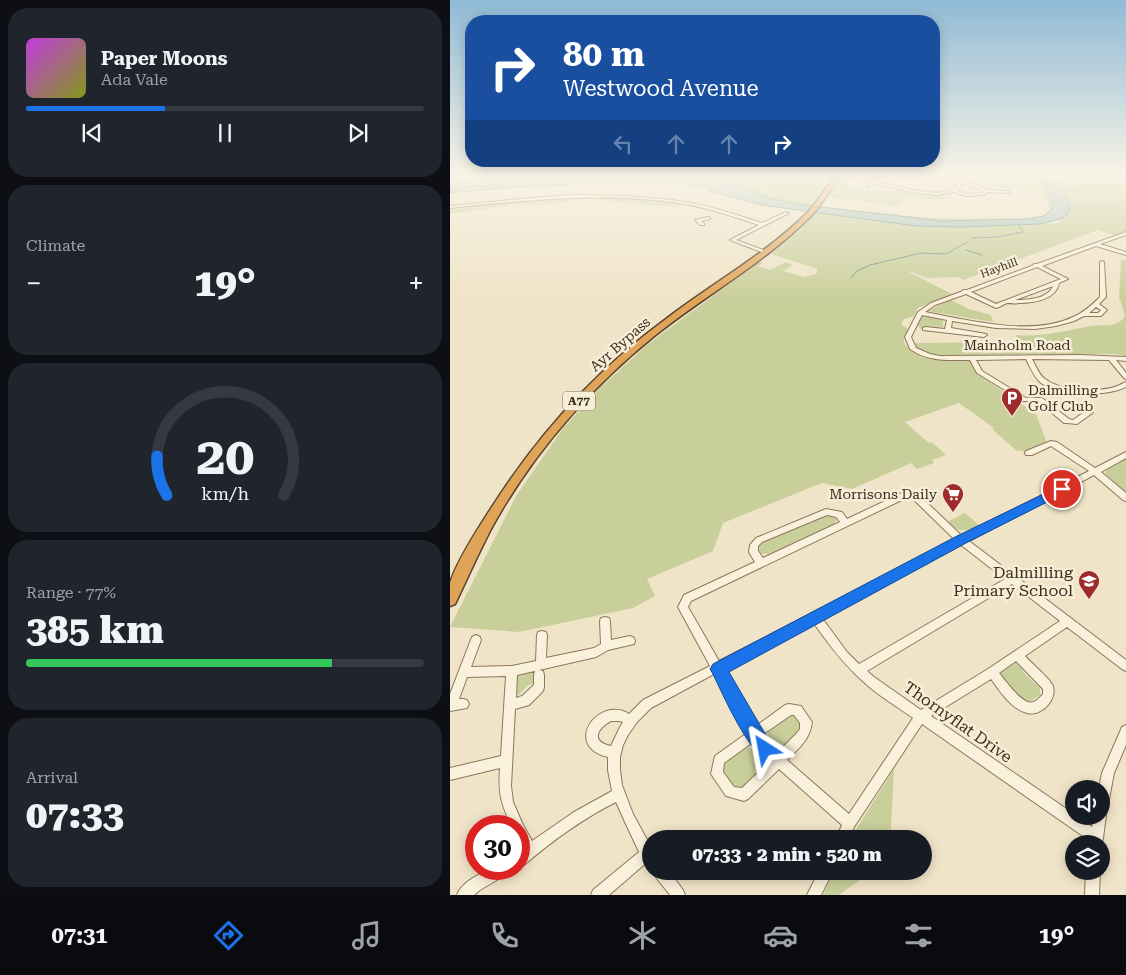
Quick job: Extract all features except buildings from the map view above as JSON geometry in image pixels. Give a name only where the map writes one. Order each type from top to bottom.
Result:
[{"type":"highway","name":"Ayr Bypass","points":[[450,600],[458,580],[493,516],[529,461],[571,409],[610,369],[649,336],[764,252],[806,217]]},
{"type":"street","points":[[742,217],[763,225]]},
{"type":"street","points":[[764,252],[732,240],[779,217]]},
{"type":"street","points":[[702,224],[697,220],[708,218]]},
{"type":"street","name":"Hayhill","points":[[920,313],[933,304],[965,291],[1124,235]]},
{"type":"street","points":[[1095,244],[1126,254]]},
{"type":"street","points":[[920,313],[990,325],[1040,326],[1072,320],[1103,297],[1102,262]]},
{"type":"street","points":[[965,291],[993,306],[1008,302],[1065,278],[1036,265]]},
{"type":"street","points":[[1008,302],[1029,301],[1045,297],[1055,289],[1056,283]]},
{"type":"street","points":[[1082,314],[1099,315],[1104,310],[1096,304]]},
{"type":"street","name":"Mainholm Road","points":[[920,313],[908,337],[910,346],[928,356],[1126,359]]},
{"type":"street","points":[[950,318],[948,329],[952,331]]},
{"type":"street","points":[[925,329],[984,336]]},
{"type":"street","points":[[972,357],[979,372],[1024,400],[1040,400],[1067,421],[1074,422],[1089,412]]},
{"type":"street","points":[[1028,357],[1042,381],[1063,390],[1119,390],[1126,384]]},
{"type":"street","points":[[1111,358],[1126,377]]},
{"type":"street","points":[[1029,453],[1051,443],[1096,472],[1126,498]]},
{"type":"street","points":[[642,841],[618,795],[614,778],[615,753],[620,736],[630,720],[647,704],[718,669],[1126,455]]},
{"type":"street","points":[[850,823],[778,762],[754,734],[683,607],[686,598],[905,495],[915,496],[961,540],[1126,666]]},
{"type":"street","points":[[761,563],[753,552],[754,545],[759,540],[826,512],[839,514],[846,523]]},
{"type":"street","points":[[858,670],[1013,579]]},
{"type":"street","name":"Thornyflat Drive","points":[[815,617],[843,656],[858,670],[1088,835]]},
{"type":"street","points":[[605,621],[606,646]]},
{"type":"street","points":[[846,830],[920,716],[1018,656],[1068,621]]},
{"type":"street","points":[[509,705],[525,701],[539,686],[542,635]]},
{"type":"street","points":[[463,704],[451,706],[476,640]]},
{"type":"street","points":[[464,672],[540,669],[596,652],[606,646],[630,641]]},
{"type":"street","points":[[992,672],[1019,703],[1026,708],[1033,708],[1048,697],[1050,692],[1018,656]]},
{"type":"street","points":[[512,671],[505,786],[507,802],[512,815]]},
{"type":"street","points":[[789,709],[797,710],[806,722],[805,731],[778,762],[744,795],[730,792],[717,774],[719,760],[783,712],[789,709]]},
{"type":"street","points":[[615,753],[600,751],[594,746],[592,740],[594,728],[600,721],[611,715],[622,716],[630,720]]},
{"type":"street","points":[[1107,780],[1126,731]]},
{"type":"street","points":[[450,774],[506,761]]},
{"type":"street","points":[[530,851],[554,831],[598,804],[618,795]]},
{"type":"street","points":[[598,895],[642,862]]},
{"type":"street","points":[[464,895],[483,880]]},
{"type":"street","points":[[667,880],[678,895]]},
{"type":"street","points":[[814,895],[822,880]]},
{"type":"street","points":[[1092,895],[1093,880]]},
{"type":"green space","points":[[811,217],[851,217],[922,226],[1019,226],[1058,223],[1064,217],[1126,217],[1126,231],[1113,235],[1098,230],[963,280],[958,277],[927,278],[913,271],[909,272],[952,294],[918,308],[914,316],[904,319],[901,324],[908,329],[904,337],[904,343],[911,350],[934,359],[969,360],[977,374],[1036,414],[1047,443],[1025,453],[1021,450],[1017,451],[992,429],[994,428],[959,403],[905,422],[946,455],[932,460],[934,463],[917,469],[911,463],[852,489],[822,483],[723,523],[713,551],[647,579],[655,596],[633,608],[519,632],[450,627],[516,496],[564,427],[601,387],[648,344],[759,262],[763,263],[758,266],[770,270],[786,262],[793,265],[783,271],[804,277],[816,274],[818,269],[771,254],[800,230]]},
{"type":"green space","points":[[903,217],[1029,219],[930,220]]},
{"type":"green space","points":[[1121,260],[1126,260],[1126,356],[1115,354],[936,355],[921,351],[912,343],[1018,342],[1016,335],[1063,332],[1090,326],[1115,324],[1125,315],[1119,297]]},
{"type":"green space","points":[[951,300],[969,309],[991,315],[993,322],[927,311]]},
{"type":"green space","points":[[922,316],[943,318],[943,327],[923,326],[923,329],[920,329],[918,324]]},
{"type":"green space","points":[[1126,459],[1126,494],[1105,473],[1107,469]]},
{"type":"green space","points":[[965,513],[980,526],[964,530],[957,529],[949,524],[949,521]]},
{"type":"green space","points":[[829,514],[837,518],[834,524],[769,554],[757,553],[756,547],[762,541]]},
{"type":"green space","points":[[1014,662],[1040,688],[1040,695],[1029,702],[1021,700],[1007,682],[1002,681],[998,672]]},
{"type":"green space","points":[[535,670],[533,684],[528,685],[519,695],[516,695],[517,676],[520,673]]},
{"type":"green space","points":[[789,714],[800,719],[801,730],[784,748],[770,746],[767,743],[768,728]]},
{"type":"green space","points":[[744,746],[759,754],[763,770],[746,788],[734,788],[722,773],[725,760]]},
{"type":"green space","points":[[894,769],[890,830],[856,830]]},
{"type":"green space","points":[[830,880],[860,880],[839,895],[823,895]]},
{"type":"water","points":[[848,217],[905,217],[942,221],[1064,217],[1042,224],[961,227],[916,226]]},
{"type":"waterway","points":[[972,238],[997,237],[1023,232],[1018,224]]},
{"type":"waterway","points":[[851,278],[857,271],[870,265],[921,253],[946,254],[967,242]]},
{"type":"waterway","points":[[966,250],[982,255]]},
{"type":"place","name":"Dalmilling Golf Club","points":[[1012,417]]},
{"type":"place","name":"Morrisons Daily","points":[[953,513]]},
{"type":"place","name":"Dalmilling Primary School","points":[[1089,600]]},
{"type":"route","points":[[765,749],[748,725],[718,669],[961,540],[1062,489]]}]
